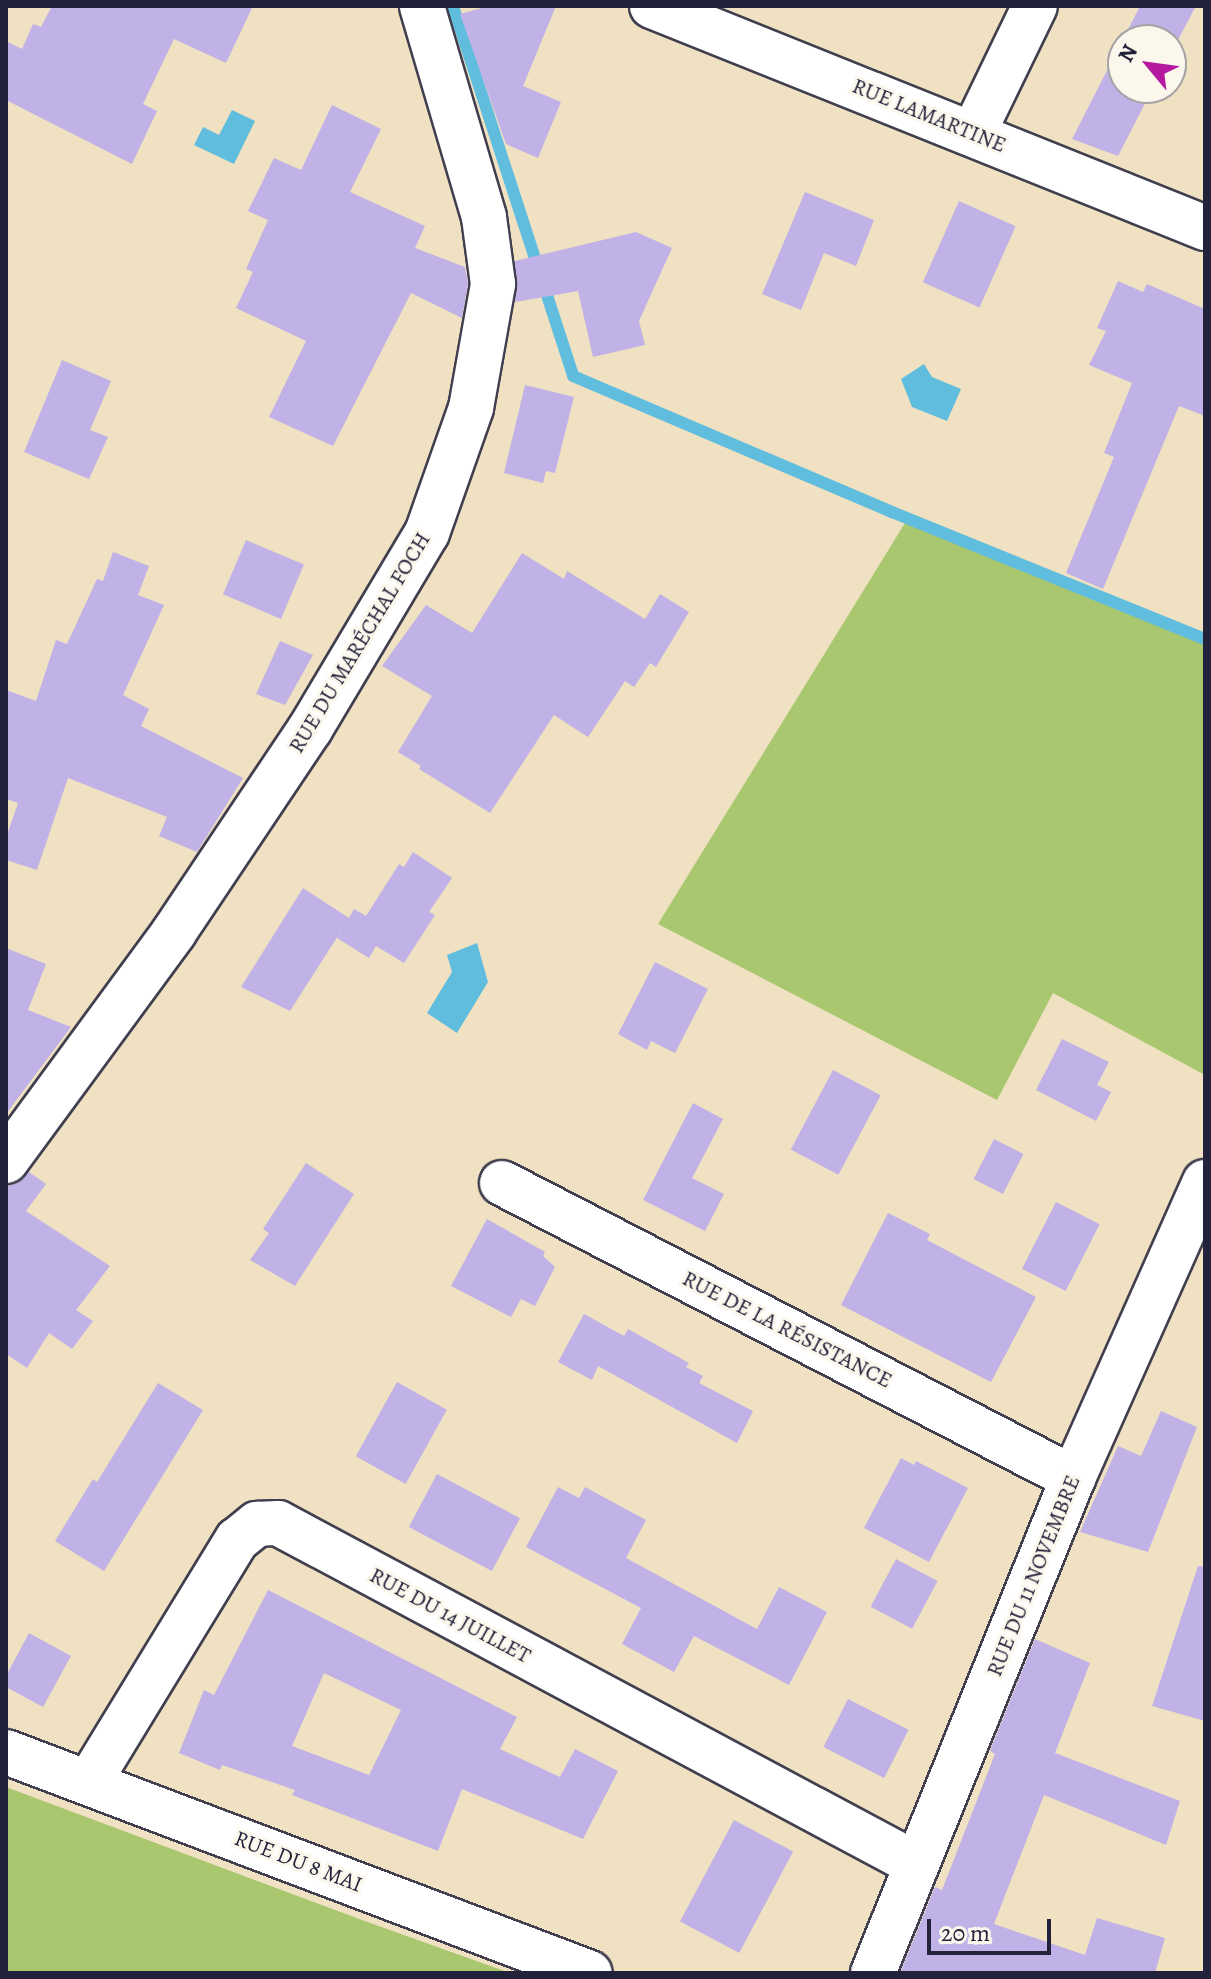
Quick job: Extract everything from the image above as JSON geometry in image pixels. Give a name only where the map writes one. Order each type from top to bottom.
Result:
[{"type":"street","name":"RUE DU MARÉCHAL FOCH","points":[[6,1161],[174,932],[268,792],[310,729],[427,533],[471,408],[493,284],[484,217],[422,6]]},
{"type":"street","name":"RUE LAMARTINE","points":[[652,6],[1205,228]]},
{"type":"street","points":[[973,134],[1035,6]]},
{"type":"street","name":"RUE DU 11 NOVEMBRE","points":[[873,1973],[914,1863],[1019,1617],[1073,1478],[1205,1182]]},
{"type":"street","name":"RUE DE LA RÉSISTANCE","points":[[502,1183],[1073,1478]]},
{"type":"street","name":"RUE DU 14 JUILLET","points":[[89,1782],[237,1540],[257,1524],[278,1523],[914,1863]]},
{"type":"street","name":"RUE DU 8 MAI","points":[[6,1752],[590,1973]]},
{"type":"green space","points":[[905,523],[1205,641],[1205,1075],[1053,993],[997,1100],[658,924]]},
{"type":"green space","points":[[6,1787],[362,1920],[510,1973],[6,1973]]},
{"type":"water","points":[[232,110],[255,121],[234,164],[194,145],[203,127],[219,135]]},
{"type":"water","points":[[924,364],[932,377],[961,389],[947,421],[912,407],[901,379]]},
{"type":"water","points":[[477,943],[488,982],[457,1033],[427,1013],[452,972],[447,955]]},
{"type":"building","points":[[52,6],[253,6],[226,63],[174,39],[143,104],[157,111],[132,164],[6,100],[6,41],[22,49],[33,24],[41,27]]},
{"type":"building","points":[[489,6],[556,6],[523,86],[561,102],[538,158],[506,144],[460,14]]},
{"type":"building","points":[[1140,6],[1196,6],[1186,24],[1131,24]]},
{"type":"building","points":[[1107,71],[1107,104],[1145,104],[1118,156],[1072,139]]},
{"type":"building","points":[[332,105],[381,129],[350,192],[425,226],[415,248],[465,267],[468,283],[462,318],[411,293],[333,446],[269,417],[306,341],[236,308],[253,272],[246,269],[268,220],[248,211],[274,158],[301,170]]},
{"type":"building","points":[[805,192],[874,220],[856,266],[824,253],[801,310],[762,294]]},
{"type":"building","points":[[959,201],[1016,226],[979,308],[923,282]]},
{"type":"building","points":[[636,232],[672,248],[639,321],[645,345],[593,357],[578,291],[515,302],[515,261]]},
{"type":"building","points":[[1118,281],[1143,292],[1147,284],[1205,309],[1205,416],[1179,406],[1103,589],[1066,573],[1114,457],[1104,453],[1132,383],[1089,365],[1106,331],[1097,328]]},
{"type":"building","points":[[62,360],[111,381],[90,430],[108,437],[89,479],[24,452]]},
{"type":"building","points":[[525,385],[574,397],[555,473],[546,471],[543,483],[504,473]]},
{"type":"building","points":[[246,540],[304,565],[281,619],[223,594]]},
{"type":"building","points":[[113,552],[149,566],[138,595],[164,605],[123,695],[149,709],[141,726],[243,778],[197,852],[159,836],[167,817],[68,778],[37,870],[6,860],[6,838],[18,803],[6,799],[6,690],[36,701],[56,640],[67,644],[97,579],[103,581]]},
{"type":"building","points":[[522,553],[564,579],[567,571],[645,619],[660,594],[689,612],[656,667],[650,663],[634,687],[625,681],[588,737],[554,715],[490,813],[419,769],[421,766],[398,752],[432,696],[382,666],[426,605],[472,633]]},
{"type":"building","points":[[280,641],[313,655],[285,705],[256,694]]},
{"type":"building","points":[[413,852],[452,878],[429,912],[435,915],[404,963],[376,946],[369,958],[337,938],[343,928],[290,1011],[241,987],[303,888],[349,918],[354,909],[366,916],[399,864],[404,867]]},
{"type":"building","points":[[6,948],[46,964],[28,1010],[71,1027],[6,1114]]},
{"type":"building","points":[[655,962],[708,989],[675,1053],[651,1041],[647,1050],[618,1034]]},
{"type":"building","points":[[1062,1039],[1109,1062],[1097,1085],[1111,1092],[1096,1121],[1036,1090]]},
{"type":"building","points":[[833,1070],[881,1095],[838,1175],[791,1149]]},
{"type":"building","points":[[693,1103],[723,1119],[692,1178],[724,1194],[705,1231],[643,1200]]},
{"type":"building","points":[[994,1139],[1023,1154],[1003,1194],[974,1179]]},
{"type":"building","points":[[306,1163],[354,1194],[295,1286],[250,1260],[269,1233],[263,1229]]},
{"type":"building","points":[[29,1172],[46,1184],[26,1211],[110,1266],[76,1310],[93,1321],[72,1349],[49,1333],[27,1368],[6,1354],[6,1186],[17,1183]]},
{"type":"building","points":[[1056,1202],[1100,1224],[1066,1291],[1022,1269]]},
{"type":"building","points":[[888,1213],[930,1234],[927,1240],[1036,1297],[991,1382],[841,1305]]},
{"type":"building","points":[[487,1219],[545,1252],[543,1256],[555,1267],[535,1306],[521,1299],[511,1317],[451,1286]]},
{"type":"building","points":[[584,1314],[624,1336],[628,1329],[689,1363],[686,1367],[703,1376],[699,1383],[753,1411],[737,1443],[598,1366],[592,1380],[558,1362]]},
{"type":"building","points":[[397,1382],[447,1410],[406,1484],[356,1456]]},
{"type":"building","points":[[158,1383],[203,1410],[104,1571],[55,1541],[93,1479],[97,1482]]},
{"type":"building","points":[[1161,1411],[1197,1427],[1148,1552],[1080,1532],[1118,1446],[1141,1456]]},
{"type":"building","points":[[901,1458],[914,1465],[916,1461],[968,1488],[929,1562],[864,1528]]},
{"type":"building","points":[[437,1474],[520,1518],[492,1571],[409,1527]]},
{"type":"building","points":[[558,1487],[579,1498],[585,1487],[646,1520],[626,1558],[757,1629],[779,1587],[827,1612],[789,1685],[694,1636],[674,1672],[622,1644],[641,1608],[526,1547]]},
{"type":"building","points":[[896,1559],[937,1581],[912,1629],[871,1607]]},
{"type":"building","points":[[1198,1566],[1205,1567],[1205,1721],[1152,1706]]},
{"type":"building","points":[[268,1590],[517,1717],[500,1749],[560,1777],[575,1749],[618,1771],[583,1839],[462,1789],[438,1851],[292,1795],[295,1790],[222,1765],[220,1770],[179,1753],[204,1690],[214,1695]],"holes":[[[324,1673],[401,1710],[369,1775],[292,1746]]]},
{"type":"building","points":[[29,1633],[71,1656],[43,1707],[6,1687],[6,1676]]},
{"type":"building","points":[[1035,1639],[1090,1663],[1055,1753],[1180,1801],[1166,1845],[1044,1795],[994,1924],[1085,1955],[1097,1918],[1165,1938],[1155,1973],[900,1973],[935,1887],[942,1890],[995,1754],[990,1751]]},
{"type":"building","points":[[848,1699],[909,1730],[884,1778],[823,1747]]},
{"type":"building","points":[[734,1820],[793,1851],[739,1953],[680,1922]]},
{"type":"waterway","points":[[453,6],[573,376],[892,512],[1205,639]]}]
